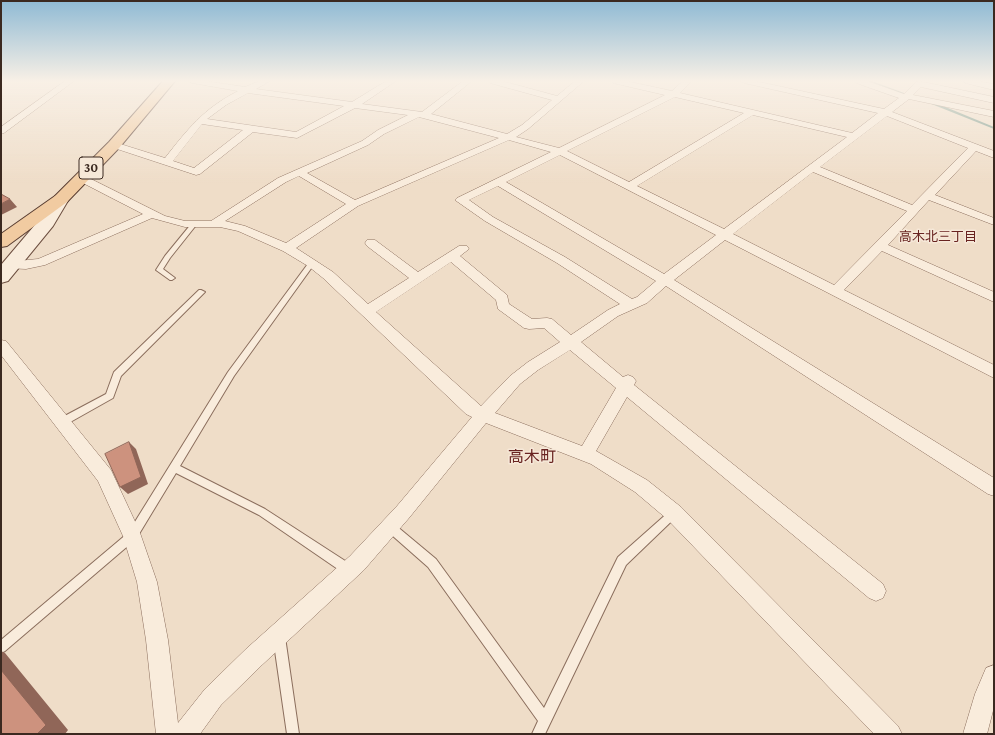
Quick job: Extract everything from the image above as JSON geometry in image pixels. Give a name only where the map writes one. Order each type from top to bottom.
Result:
[{"type":"main road","name":"30","points":[[1,242],[61,199],[114,145],[140,115]]},
{"type":"street","points":[[1,131],[23,115]]},
{"type":"street","points":[[167,162],[200,120],[206,115]]},
{"type":"street","points":[[200,120],[297,135],[334,115]]},
{"type":"street","points":[[213,224],[282,180],[365,143],[381,132],[418,115]]},
{"type":"street","points":[[426,115],[560,151],[994,372]]},
{"type":"street","points":[[287,248],[354,204],[509,137],[525,127],[539,115]]},
{"type":"street","points":[[631,115],[461,200],[489,219],[561,260],[631,305]]},
{"type":"street","points":[[629,186],[747,115]]},
{"type":"street","points":[[766,115],[854,136]]},
{"type":"street","points":[[186,734],[213,697],[279,634],[349,571],[390,527],[483,415],[515,380],[533,366],[613,313],[642,300],[665,280],[881,115]]},
{"type":"street","points":[[893,115],[994,155]]},
{"type":"street","points":[[114,145],[196,172],[252,128]]},
{"type":"street","points":[[835,291],[974,147]]},
{"type":"street","points":[[812,168],[914,210]]},
{"type":"street","points":[[299,172],[354,204]]},
{"type":"street","points":[[81,178],[161,218],[185,224],[213,224],[241,228],[287,248],[312,263],[367,311],[472,409],[483,415],[597,459],[642,486],[674,513],[890,734]]},
{"type":"street","points":[[497,181],[665,280],[994,488]]},
{"type":"street","points":[[928,196],[994,222]]},
{"type":"street","points":[[6,271],[47,222],[61,199]]},
{"type":"street","points":[[6,271],[41,262],[152,214]]},
{"type":"street","points":[[371,243],[417,278]]},
{"type":"street","points":[[880,246],[994,297]]},
{"type":"street","points":[[367,311],[457,253],[502,298],[503,306],[529,324],[547,323],[626,384],[876,591]]},
{"type":"street","points":[[1,345],[105,476],[132,536],[147,582],[157,640],[168,734]]},
{"type":"street","points":[[585,455],[626,384]]},
{"type":"street","points":[[976,734],[986,694],[994,676]]},
{"type":"lane","points":[[172,278],[159,270],[167,257],[194,224]]},
{"type":"lane","points":[[1,647],[132,536],[231,374],[312,263]]},
{"type":"lane","points":[[62,422],[110,396],[117,374],[201,292]]},
{"type":"lane","points":[[174,467],[262,512],[349,571]]},
{"type":"lane","points":[[538,734],[622,561],[674,513]]},
{"type":"lane","points":[[390,527],[432,564],[545,720]]},
{"type":"lane","points":[[279,634],[293,734]]},
{"type":"building","points":[[1,194],[10,199],[1,204]]},
{"type":"building","points":[[129,442],[141,477],[120,487],[105,454]]},
{"type":"building","points":[[1,670],[46,725],[37,734],[1,734]]},
{"type":"waterway","points":[[963,115],[994,128]]},
{"type":"district","name":"高木北三丁目","points":[[938,237]]},
{"type":"district","name":"高木町","points":[[532,457]]}]
